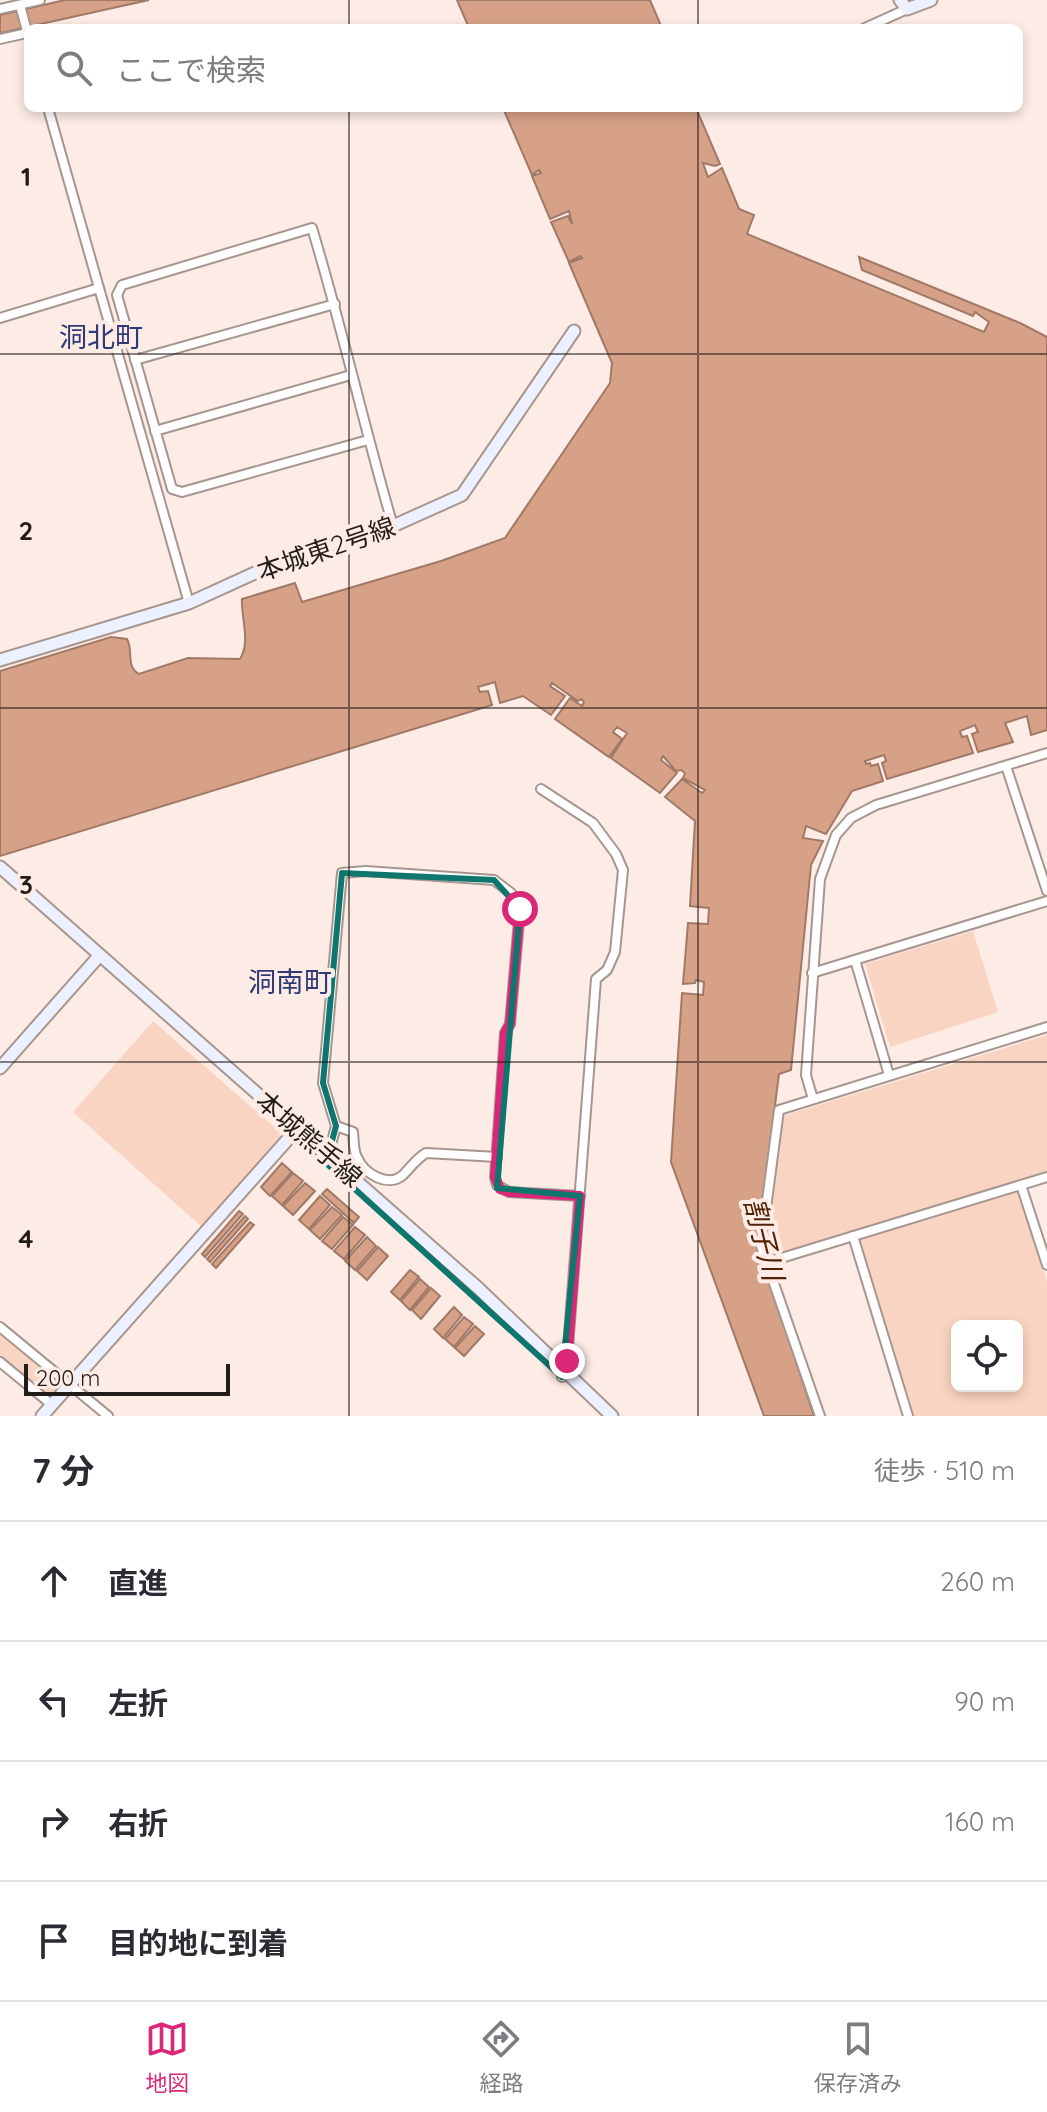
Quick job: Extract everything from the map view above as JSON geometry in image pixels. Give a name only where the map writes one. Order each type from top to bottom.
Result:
[{"type":"main road","points":[[903,5],[931,0]]},
{"type":"main road","name":"本城東2号線","points":[[0,660],[189,603],[292,556],[393,526],[462,495],[574,331]]},
{"type":"main road","name":"本城熊手線","points":[[0,867],[612,1416]]},
{"type":"main road","name":"本城熊手線","points":[[0,876],[99,957]]},
{"type":"main road","points":[[0,1068],[99,957]]},
{"type":"main road","points":[[42,1416],[295,1131]]},
{"type":"main road","name":"本城熊手線","points":[[295,1131],[328,1156],[478,1288],[602,1416]]},
{"type":"street","points":[[0,9],[40,0]]},
{"type":"street","points":[[872,24],[903,5]]},
{"type":"street","points":[[21,6],[25,24]]},
{"type":"street","points":[[0,39],[24,33]]},
{"type":"street","points":[[49,112],[189,603]]},
{"type":"street","points":[[368,440],[182,492],[172,489],[117,295],[122,285],[312,228],[393,526]]},
{"type":"street","points":[[0,318],[99,288]]},
{"type":"street","points":[[135,360],[335,304]]},
{"type":"street","points":[[155,431],[351,375]]},
{"type":"street","points":[[813,1099],[806,1075],[820,879],[836,835],[851,818],[876,805],[1047,753]]},
{"type":"street","points":[[1006,766],[1047,891]]},
{"type":"street","points":[[541,789],[593,823],[616,854],[623,870],[615,952],[607,970],[596,979],[564,1375]]},
{"type":"street","points":[[328,1156],[336,1126],[323,1083],[342,873],[366,871],[494,880],[511,893],[520,909],[510,1024],[505,1033],[495,1177],[500,1189],[509,1192],[580,1196]]},
{"type":"street","points":[[812,973],[1047,901]]},
{"type":"street","points":[[855,960],[889,1075]]},
{"type":"street","points":[[820,1416],[761,1246],[779,1110],[1047,1027]]},
{"type":"street","points":[[336,1126],[353,1132],[358,1161],[381,1181],[388,1182],[402,1176],[417,1158],[426,1153],[497,1157]]},
{"type":"street","points":[[765,1263],[1047,1177]]},
{"type":"street","points":[[1021,1185],[1047,1265]]},
{"type":"street","points":[[853,1236],[908,1416]]},
{"type":"street","points":[[0,1327],[108,1416]]},
{"type":"street","points":[[0,1362],[51,1404]]},
{"type":"highlighted area","points":[[342,873],[494,880],[520,909],[497,1188],[580,1196],[562,1377],[293,1133],[297,1129],[328,1156],[336,1126],[323,1083]]},
{"type":"shaded area","points":[[65,0],[149,0],[41,24],[24,24],[24,28],[0,33],[0,15]]},
{"type":"shaded area","points":[[457,0],[650,0],[660,24],[467,24]]},
{"type":"shaded area","points":[[505,112],[698,112],[720,164],[703,163],[708,177],[722,168],[739,209],[754,215],[747,234],[984,332],[989,322],[975,312],[973,316],[862,270],[859,257],[1047,337],[1047,730],[1031,735],[1027,716],[1005,723],[1013,742],[978,752],[972,734],[978,732],[975,725],[960,731],[962,737],[967,736],[973,753],[887,779],[882,763],[886,761],[884,755],[865,761],[871,766],[878,764],[883,781],[852,791],[826,834],[806,826],[803,838],[823,841],[811,865],[791,1070],[779,1074],[757,1245],[814,1416],[764,1416],[671,1162],[682,993],[703,995],[704,982],[696,980],[695,983],[683,984],[688,923],[708,924],[709,908],[690,906],[695,821],[665,797],[682,779],[702,793],[705,790],[683,778],[685,773],[676,771],[663,756],[661,760],[677,773],[660,793],[611,758],[627,733],[617,727],[613,732],[622,739],[609,757],[555,719],[570,698],[582,706],[584,702],[581,699],[578,701],[552,683],[550,686],[565,696],[551,715],[523,696],[500,703],[495,682],[478,687],[480,692],[488,691],[492,705],[0,856],[0,671],[111,637],[127,639],[132,667],[139,674],[188,658],[240,659],[245,645],[242,599],[295,583],[302,602],[441,561],[505,538],[610,383],[612,363],[569,263],[582,258],[580,256],[569,262],[551,222],[568,216],[572,224],[569,211],[550,219],[532,176],[541,173],[539,170],[532,175]]},
{"type":"shaded area","points":[[973,931],[998,1012],[890,1047],[865,964]]},
{"type":"shaded area","points":[[153,1021],[279,1131],[280,1137],[202,1227],[73,1112]]},
{"type":"shaded area","points":[[1047,1035],[1047,1171],[768,1259],[764,1245],[783,1116]]},
{"type":"shaded area","points":[[282,1163],[292,1172],[270,1196],[261,1187]]},
{"type":"shaded area","points":[[293,1173],[303,1181],[282,1205],[272,1196]]},
{"type":"shaded area","points":[[305,1183],[315,1191],[293,1215],[283,1206]]},
{"type":"shaded area","points":[[327,1189],[359,1217],[354,1223],[322,1194]]},
{"type":"shaded area","points":[[1018,1191],[1047,1282],[1047,1416],[913,1416],[859,1239]]},
{"type":"shaded area","points":[[320,1196],[330,1205],[309,1229],[299,1220]]},
{"type":"shaded area","points":[[332,1207],[342,1215],[320,1239],[310,1230]]},
{"type":"shaded area","points":[[239,1211],[243,1214],[205,1257],[202,1254]]},
{"type":"shaded area","points":[[245,1216],[248,1219],[210,1262],[207,1259]]},
{"type":"shaded area","points":[[343,1217],[353,1225],[332,1249],[322,1241]]},
{"type":"shaded area","points":[[250,1222],[254,1225],[216,1268],[212,1264]]},
{"type":"shaded area","points":[[355,1227],[365,1235],[344,1259],[334,1251]]},
{"type":"shaded area","points":[[367,1237],[376,1246],[355,1270],[345,1261]]},
{"type":"shaded area","points":[[378,1247],[388,1256],[367,1280],[357,1271]]},
{"type":"shaded area","points":[[410,1270],[419,1277],[400,1300],[391,1292]]},
{"type":"shaded area","points":[[420,1279],[429,1287],[410,1310],[401,1301]]},
{"type":"shaded area","points":[[431,1288],[440,1296],[421,1319],[412,1310]]},
{"type":"shaded area","points":[[454,1307],[462,1315],[443,1338],[434,1329]]},
{"type":"shaded area","points":[[464,1317],[473,1324],[454,1347],[445,1339]]},
{"type":"shaded area","points":[[475,1326],[484,1334],[464,1356],[455,1348]]},
{"type":"shaded area","points":[[0,1331],[60,1381],[61,1386],[51,1398],[0,1357]]},
{"type":"district","name":"洞北町","points":[[101,337]]},
{"type":"district","name":"洞南町","points":[[290,982]]},
{"type":"route","points":[[520,909],[510,1024],[505,1033],[495,1177],[500,1189],[509,1192],[580,1196],[567,1361]]},
{"type":"water label","name":"割子川","points":[[764,1239]]}]
